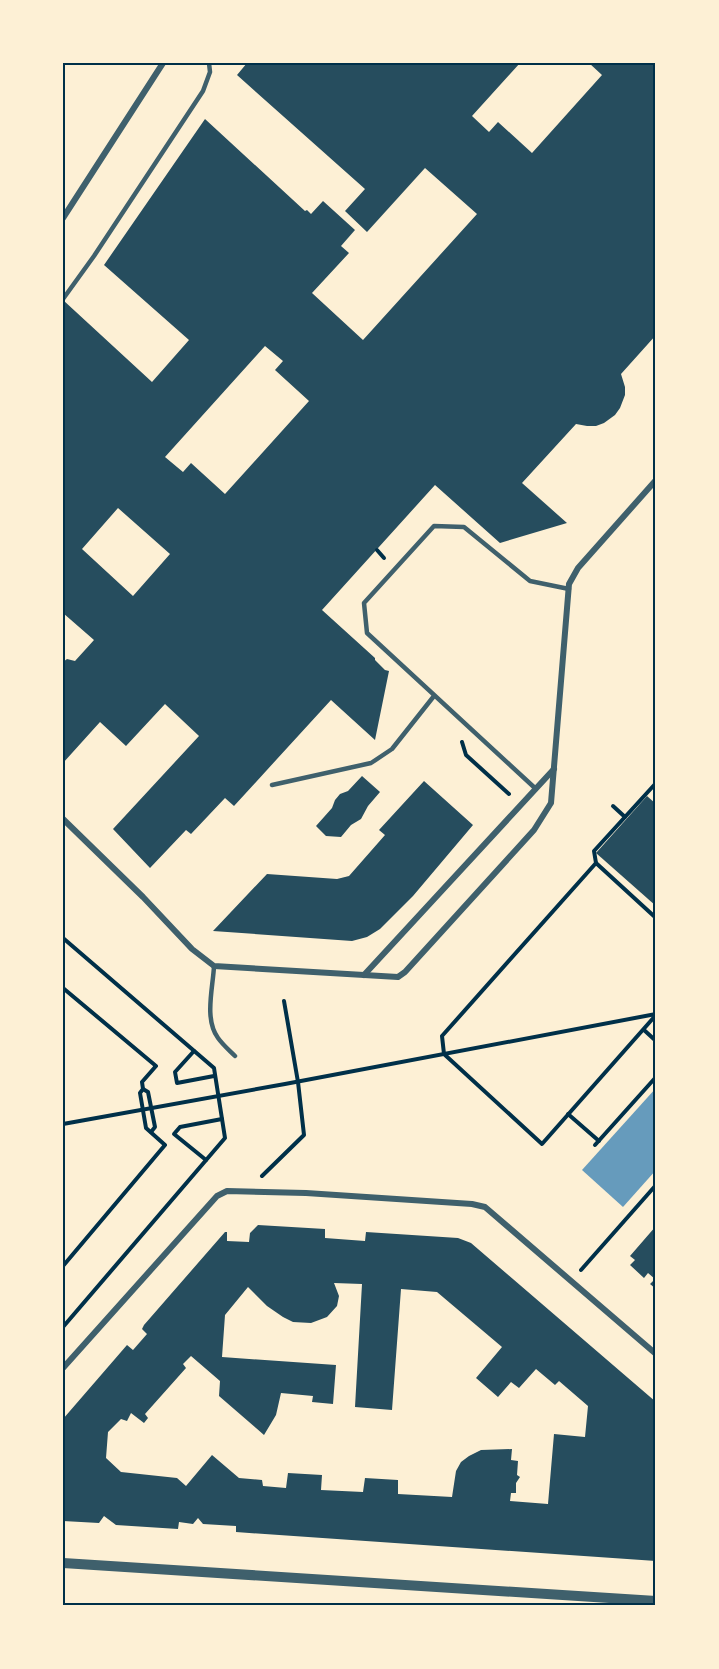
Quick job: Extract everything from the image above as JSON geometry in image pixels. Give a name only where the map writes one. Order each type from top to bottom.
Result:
[{"type":"street","points":[[63,218],[163,63]]},
{"type":"street","points":[[63,819],[143,897],[192,949],[214,966],[398,977],[534,830],[551,803],[569,589],[578,568],[656,480]]},
{"type":"street","points":[[364,975],[554,769]]},
{"type":"street","points":[[63,1368],[217,1196],[227,1191],[306,1192],[472,1204],[485,1207],[656,1354]]},
{"type":"street","points":[[63,1563],[656,1601]]},
{"type":"lane","points":[[63,299],[94,256],[203,90],[210,72],[209,63]]},
{"type":"lane","points":[[536,789],[367,633],[364,603],[434,526],[464,527],[530,581],[569,589]]},
{"type":"lane","points":[[272,785],[371,762],[392,749],[434,696]]},
{"type":"lane","points":[[214,966],[210,1014],[212,1027],[217,1038],[235,1056]]},
{"type":"path","points":[[656,783],[594,851],[596,863],[656,918]]},
{"type":"path","points":[[613,806],[625,817]]},
{"type":"path","points":[[596,863],[442,1036],[444,1054],[542,1144],[656,1015]]},
{"type":"path","points":[[63,938],[214,1068],[225,1137],[63,1327]]},
{"type":"path","points":[[63,988],[156,1066],[142,1082],[143,1089],[140,1093],[146,1128],[165,1145],[63,1266]]},
{"type":"path","points":[[258,1180],[304,1135],[298,1082],[284,1001]]},
{"type":"path","points":[[63,1124],[656,1015]]},
{"type":"path","points":[[644,1030],[656,1041]]},
{"type":"path","points":[[194,1051],[175,1072],[177,1083],[214,1076]]},
{"type":"path","points":[[595,1145],[656,1077]]},
{"type":"path","points":[[143,1089],[148,1092],[154,1127],[151,1132]]},
{"type":"path","points":[[568,1114],[599,1141]]},
{"type":"path","points":[[206,1160],[174,1134],[180,1126],[222,1119]]},
{"type":"path","points":[[572,1281],[656,1185]]},
{"type":"water","points":[[656,1088],[656,1170],[623,1207],[582,1170]]},
{"type":"building","points":[[247,63],[520,63],[472,116],[489,132],[498,122],[532,153],[602,75],[589,63],[656,63],[656,335],[621,374],[625,395],[615,415],[596,426],[576,424],[522,483],[567,523],[500,543],[435,485],[322,610],[385,670],[389,671],[375,740],[331,700],[234,806],[225,798],[191,834],[186,830],[150,868],[113,829],[199,736],[165,704],[126,746],[100,722],[63,763],[63,673],[65,672],[63,662],[67,659],[75,661],[94,640],[63,613],[63,300],[152,382],[189,340],[104,265],[205,119],[305,211],[311,214],[323,201],[355,230],[341,246],[349,253],[312,293],[363,340],[477,214],[425,168],[367,232],[345,211],[365,189],[237,75]],"holes":[[[265,346],[283,361],[275,370],[309,401],[225,494],[191,463],[183,472],[165,457]],[[118,508],[170,554],[133,596],[82,549]]]},
{"type":"building","points":[[362,776],[380,792],[361,819],[351,825],[341,837],[326,836],[316,826],[332,808],[340,794],[348,791]]},
{"type":"building","points":[[424,781],[473,825],[413,896],[380,929],[367,937],[352,941],[213,931],[267,874],[337,879],[349,876],[385,835],[379,830]]},
{"type":"building","points":[[647,796],[656,804],[656,906],[596,853]]},
{"type":"building","points":[[258,1225],[325,1229],[325,1238],[365,1241],[366,1232],[458,1238],[471,1243],[656,1402],[656,1561],[236,1532],[236,1526],[203,1524],[198,1518],[193,1524],[179,1522],[178,1529],[116,1525],[104,1516],[99,1523],[63,1521],[63,1419],[127,1345],[133,1350],[147,1334],[142,1329],[144,1325],[225,1232],[227,1232],[227,1241],[249,1242],[250,1233]],"holes":[[[334,1283],[362,1284],[355,1407],[392,1410],[401,1289],[437,1292],[502,1347],[476,1378],[498,1397],[511,1382],[519,1388],[536,1369],[555,1385],[559,1381],[588,1406],[585,1437],[554,1434],[548,1504],[510,1501],[511,1493],[516,1493],[516,1483],[520,1477],[517,1475],[518,1461],[511,1460],[512,1449],[481,1450],[461,1462],[456,1471],[452,1497],[398,1494],[398,1480],[365,1478],[363,1492],[321,1490],[322,1475],[288,1473],[286,1488],[263,1486],[262,1480],[239,1478],[212,1455],[186,1486],[177,1478],[121,1472],[106,1458],[108,1432],[121,1419],[127,1421],[131,1413],[144,1423],[148,1418],[145,1414],[186,1368],[183,1364],[191,1356],[220,1381],[219,1396],[264,1435],[276,1415],[281,1393],[313,1396],[312,1402],[333,1404],[336,1365],[222,1357],[225,1315],[248,1287],[267,1306],[283,1317],[293,1322],[311,1323],[327,1317],[337,1306],[339,1296]]]},
{"type":"building","points":[[656,1226],[656,1289],[650,1284],[655,1279],[648,1273],[644,1278],[630,1265],[635,1260],[630,1256]]}]
